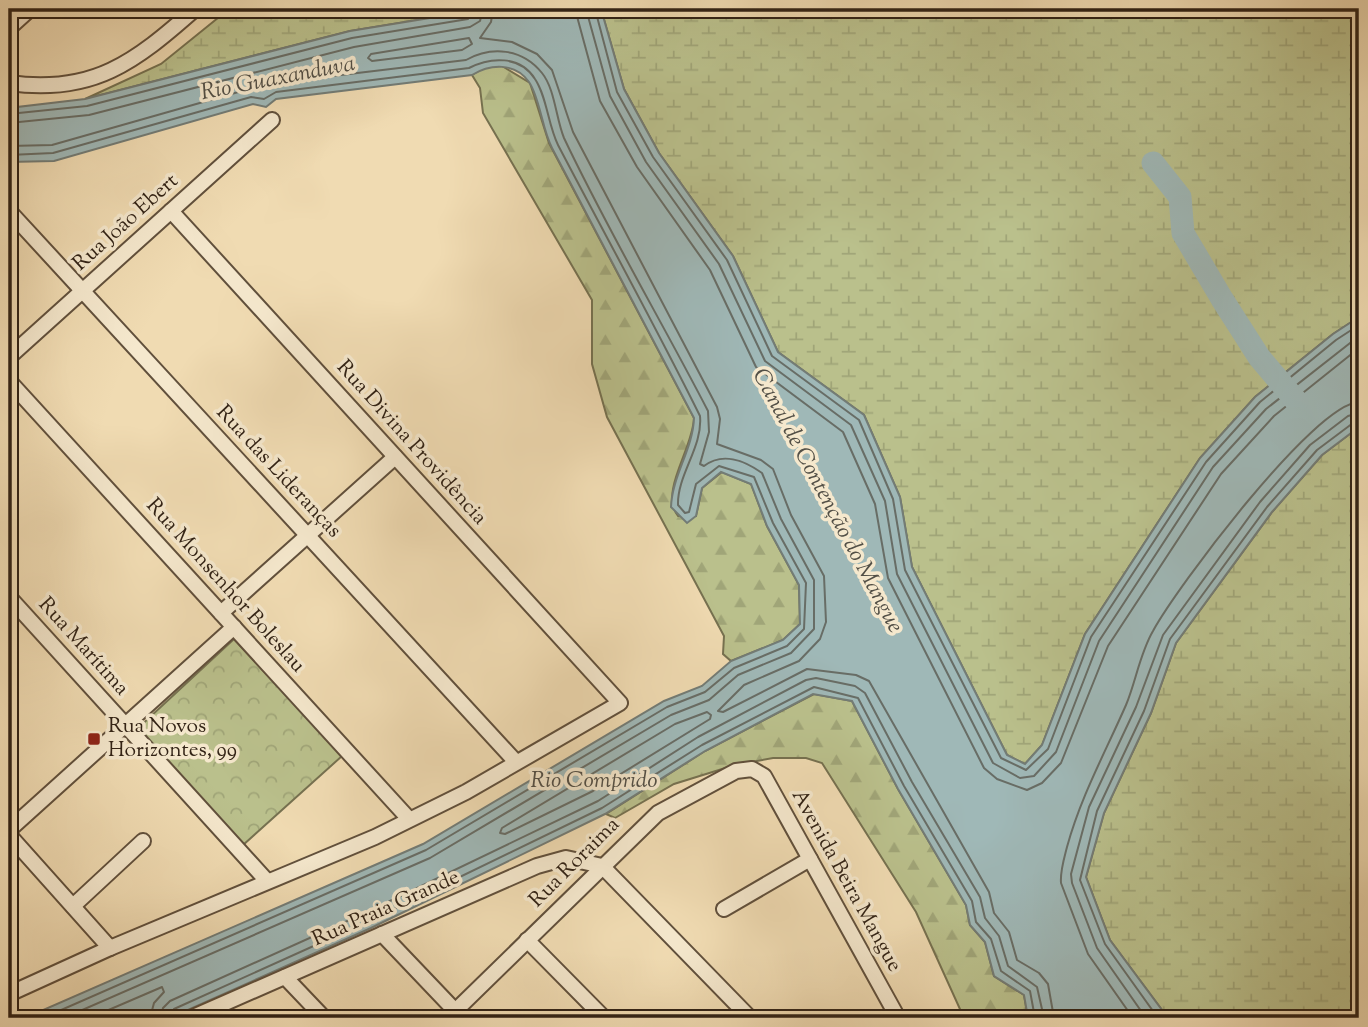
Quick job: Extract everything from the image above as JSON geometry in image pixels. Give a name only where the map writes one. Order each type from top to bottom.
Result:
[{"type":"street","points":[[9,28],[30,9]]},
{"type":"street","points":[[9,83],[70,84],[107,75],[146,52],[195,9]]},
{"type":"street","name":"Rua João Ebert","points":[[9,358],[272,120]]},
{"type":"street","name":"Rua das Lideranças","points":[[9,211],[516,762]]},
{"type":"street","name":"Rua Divina Providência","points":[[171,211],[620,703],[516,762]]},
{"type":"street","name":"Rua Monsenhor Boleslau","points":[[9,381],[409,819]]},
{"type":"street","points":[[221,613],[395,457]]},
{"type":"street","name":"Rua Marítima","points":[[9,597],[267,881]]},
{"type":"street","points":[[110,948],[9,833],[234,627]]},
{"type":"street","points":[[9,994],[267,881],[347,850],[516,762]]},
{"type":"street","name":"Avenida Beira Mangue","points":[[752,769],[764,776],[898,1018]]},
{"type":"street","name":"Rua Roraima","points":[[455,1016],[644,824],[669,805],[736,771],[752,769]]},
{"type":"street","points":[[72,906],[143,841]]},
{"type":"street","name":"Rua Praia Grande","points":[[191,1018],[549,862],[576,858],[602,866]]},
{"type":"street","points":[[724,909],[810,859]]},
{"type":"street","points":[[602,866],[750,1018]]},
{"type":"street","points":[[382,934],[455,1016]]},
{"type":"street","points":[[527,940],[604,1018]]},
{"type":"street","points":[[285,977],[324,1018]]},
{"type":"green space","points":[[229,9],[485,9],[350,31],[85,99],[161,64]]},
{"type":"green space","points":[[601,9],[1359,9],[1359,317],[1333,334],[1255,397],[1200,458],[1085,634],[1042,745],[1025,764],[1007,755],[912,567],[900,497],[864,415],[778,352],[733,256],[659,153],[624,89]]},
{"type":"green space","points":[[486,66],[502,66],[530,83],[549,143],[694,418],[672,494],[673,506],[678,516],[696,516],[702,488],[722,472],[751,484],[767,526],[799,585],[800,624],[783,640],[731,661],[723,654],[724,636],[607,417],[592,364],[592,300],[483,113],[480,88],[472,75]]},
{"type":"green space","points":[[1359,427],[1359,1018],[1168,1018],[1110,940],[1086,877],[1104,813],[1151,713],[1176,643],[1272,512],[1322,455]]},
{"type":"green space","points":[[234,639],[342,756],[243,845],[137,729]]},
{"type":"green space","points":[[814,694],[852,701],[898,789],[966,905],[970,925],[985,942],[994,976],[1024,995],[1028,1018],[964,1018],[916,912],[822,763],[806,758],[773,758],[735,765],[674,784],[615,818],[606,814],[705,751]]},
{"type":"water","points":[[485,9],[601,9],[624,89],[659,153],[733,256],[778,352],[864,415],[900,497],[912,567],[1007,755],[1025,764],[1042,745],[1085,634],[1200,458],[1255,397],[1333,334],[1359,317],[1359,427],[1322,455],[1272,512],[1176,643],[1151,713],[1104,813],[1086,877],[1110,940],[1168,1018],[1028,1018],[1024,995],[994,976],[985,942],[970,925],[966,905],[898,789],[852,701],[813,694],[705,751],[605,814],[371,928],[170,1018],[25,1018],[423,844],[664,701],[702,686],[731,661],[783,640],[800,624],[799,585],[767,526],[751,484],[721,472],[702,488],[696,516],[687,523],[671,507],[694,418],[552,148],[533,89],[517,71],[494,67],[472,75],[276,99],[266,107],[253,104],[54,161],[9,162],[9,108],[85,99],[350,31]]},
{"type":"waterway","points":[[1153,163],[1180,197],[1183,233],[1222,299],[1259,357],[1297,402]]},
{"type":"place","name":"Rua Novos Horizontes, 99","points":[[94,739]]},
{"type":"water label","name":"Rio Guaxanduva","points":[[278,79]]},
{"type":"water label","name":"Canal de Contenção do Mangue","points":[[827,501]]},
{"type":"water label","name":"Rio Comprido","points":[[594,781]]}]
